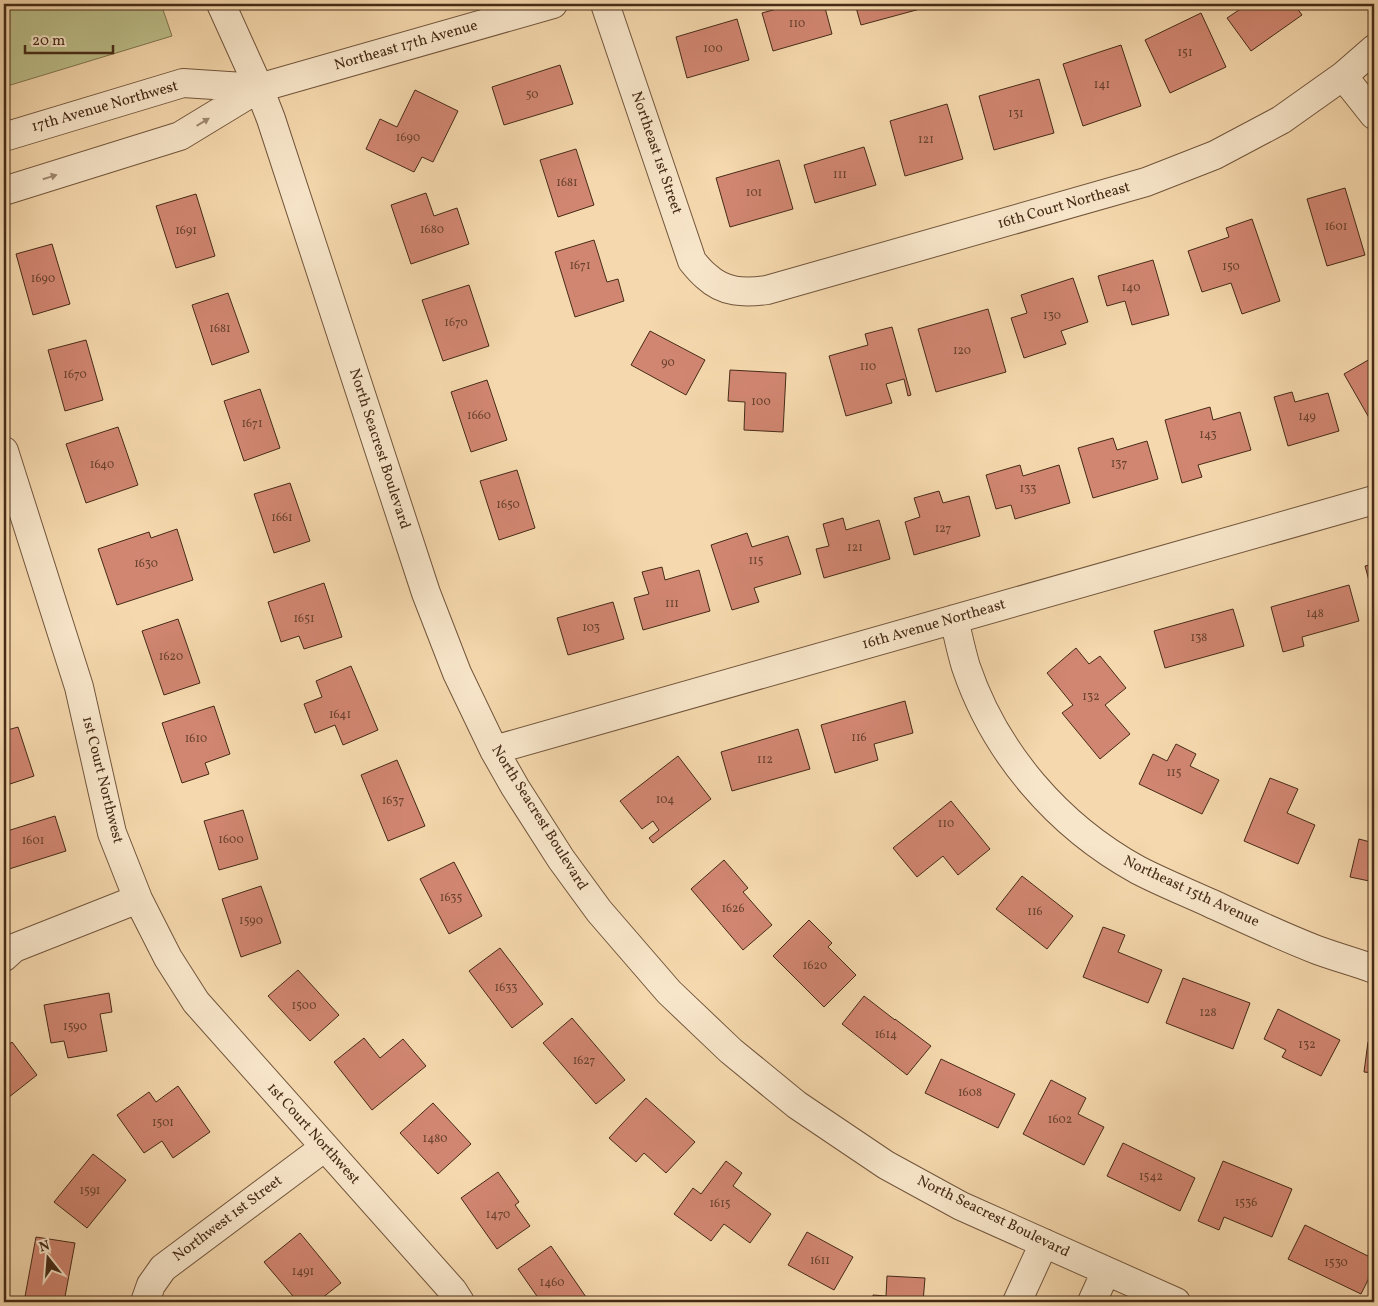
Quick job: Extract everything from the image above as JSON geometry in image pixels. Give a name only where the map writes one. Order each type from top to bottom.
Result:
[{"type":"street","name":"North Seacrest Boulevard","points":[[221,4],[271,119],[426,593],[457,673],[494,750],[515,787],[561,859],[599,911],[669,992],[731,1051],[798,1105],[886,1165],[961,1206],[1176,1302]]},
{"type":"street","name":"Northeast 17th Avenue","points":[[259,88],[553,4]]},
{"type":"street","name":"Northeast 1st Street","points":[[605,4],[692,261],[706,277],[724,288]]},
{"type":"street","name":"16th Court Northeast","points":[[724,288],[745,293],[767,290],[1146,182],[1215,155],[1281,120],[1343,76],[1374,49]]},
{"type":"street","points":[[1343,76],[1374,116]]},
{"type":"street","name":"17th Avenue Northwest","points":[[4,137],[183,83],[259,88]]},
{"type":"street","points":[[4,191],[180,136],[259,88]]},
{"type":"street","name":"1st Court Northwest","points":[[4,451],[79,687],[112,833],[138,899],[168,958],[196,1002],[453,1291],[460,1302]]},
{"type":"street","name":"16th Avenue Northeast","points":[[494,750],[1374,500]]},
{"type":"street","name":"Northeast 15th Avenue","points":[[954,619],[966,667],[986,713],[1010,756],[1025,776],[1058,812],[1096,844],[1138,870],[1229,912],[1316,950],[1374,969]]},
{"type":"street","points":[[4,957],[14,948],[138,899]]},
{"type":"street","name":"Northwest 1st Street","points":[[145,1302],[151,1285],[162,1268],[325,1147]]},
{"type":"street","points":[[1017,1302],[1044,1243]]},
{"type":"street","points":[[1092,1302],[1106,1271]]},
{"type":"green space","points":[[4,4],[161,4],[172,36],[4,87]]},
{"type":"building","points":[[795,4],[824,4],[832,34],[773,51],[762,13]]},
{"type":"building","points":[[855,4],[919,4],[920,9],[861,25]]},
{"type":"building","points":[[1248,4],[1294,4],[1302,15],[1251,51],[1227,18]]},
{"type":"building","points":[[1201,13],[1226,67],[1170,93],[1145,40]]},
{"type":"building","points":[[737,19],[749,60],[687,78],[676,37]]},
{"type":"building","points":[[1121,45],[1141,106],[1083,126],[1063,64]]},
{"type":"building","points":[[560,65],[573,104],[504,125],[492,87]]},
{"type":"building","points":[[1039,79],[1054,133],[994,150],[979,96]]},
{"type":"building","points":[[415,90],[458,111],[433,162],[422,157],[414,172],[366,149],[380,119],[397,127]]},
{"type":"building","points":[[947,104],[963,159],[905,176],[890,121]]},
{"type":"building","points":[[864,147],[876,185],[815,203],[804,165]]},
{"type":"building","points":[[576,149],[594,205],[558,217],[540,160]]},
{"type":"building","points":[[779,160],[793,209],[730,227],[716,178]]},
{"type":"building","points":[[1345,188],[1365,255],[1327,266],[1307,199]]},
{"type":"building","points":[[426,193],[434,216],[457,208],[469,244],[411,264],[391,205]]},
{"type":"building","points":[[196,194],[215,256],[176,268],[156,206]]},
{"type":"building","points":[[1252,219],[1280,301],[1242,314],[1231,283],[1202,292],[1188,251],[1229,237],[1226,228]]},
{"type":"building","points":[[594,240],[607,282],[618,279],[624,301],[575,317],[555,252]]},
{"type":"building","points":[[52,244],[70,304],[33,315],[16,254]]},
{"type":"building","points":[[1153,260],[1169,315],[1132,325],[1125,301],[1107,306],[1098,276]]},
{"type":"building","points":[[1073,278],[1088,322],[1061,331],[1066,344],[1024,358],[1011,318],[1027,313],[1021,295]]},
{"type":"building","points":[[469,285],[489,346],[443,361],[422,300]]},
{"type":"building","points":[[228,293],[249,352],[212,365],[192,305]]},
{"type":"building","points":[[988,309],[1006,372],[936,392],[918,329]]},
{"type":"building","points":[[892,327],[911,395],[908,396],[904,379],[886,384],[892,403],[846,416],[829,356],[868,345],[865,334]]},
{"type":"building","points":[[650,331],[705,360],[686,395],[631,365]]},
{"type":"building","points":[[86,340],[103,400],[65,411],[48,350]]},
{"type":"building","points":[[1370,359],[1374,366],[1374,422],[1372,423],[1344,374]]},
{"type":"building","points":[[730,370],[786,373],[783,432],[744,430],[745,402],[728,401]]},
{"type":"building","points":[[487,380],[507,440],[471,452],[451,392]]},
{"type":"building","points":[[260,389],[280,448],[244,461],[224,401]]},
{"type":"building","points":[[1292,392],[1295,402],[1328,393],[1339,431],[1288,446],[1274,397]]},
{"type":"building","points":[[1210,407],[1213,420],[1240,412],[1251,450],[1198,465],[1202,477],[1182,483],[1165,420]]},
{"type":"building","points":[[118,427],[138,485],[86,503],[66,444]]},
{"type":"building","points":[[1113,438],[1117,450],[1147,441],[1158,479],[1093,498],[1078,448]]},
{"type":"building","points":[[1020,465],[1023,476],[1059,465],[1070,503],[1015,519],[1011,505],[996,509],[986,475]]},
{"type":"building","points":[[517,470],[535,528],[499,540],[480,481]]},
{"type":"building","points":[[290,483],[310,541],[274,553],[254,494]]},
{"type":"building","points":[[939,491],[943,503],[969,496],[980,536],[914,555],[905,522],[920,517],[914,498]]},
{"type":"building","points":[[843,518],[846,530],[879,520],[890,559],[824,578],[816,549],[829,546],[823,524]]},
{"type":"building","points":[[177,529],[193,580],[117,605],[98,549],[149,532],[151,538]]},
{"type":"building","points":[[747,533],[752,547],[788,536],[801,574],[754,588],[759,602],[732,610],[711,545]]},
{"type":"building","points":[[1374,564],[1374,599],[1365,566]]},
{"type":"building","points":[[662,567],[665,580],[699,570],[710,611],[643,630],[634,598],[649,594],[642,572]]},
{"type":"building","points":[[324,583],[342,637],[304,649],[299,636],[281,642],[268,602]]},
{"type":"building","points":[[1349,585],[1359,621],[1302,637],[1304,646],[1283,652],[1271,607]]},
{"type":"building","points":[[613,602],[624,639],[568,655],[557,618]]},
{"type":"building","points":[[1233,609],[1244,646],[1165,668],[1154,631]]},
{"type":"building","points":[[178,619],[200,683],[164,695],[142,631]]},
{"type":"building","points":[[1076,648],[1089,664],[1100,656],[1126,688],[1105,705],[1130,734],[1100,759],[1062,713],[1073,705],[1047,673]]},
{"type":"building","points":[[351,666],[378,730],[343,745],[335,725],[315,733],[304,704],[322,697],[316,681]]},
{"type":"building","points":[[905,701],[913,733],[874,744],[878,760],[835,773],[821,725]]},
{"type":"building","points":[[214,706],[230,754],[205,763],[209,774],[182,783],[162,723]]},
{"type":"building","points":[[18,727],[34,776],[4,786],[4,731]]},
{"type":"building","points":[[798,729],[810,769],[732,791],[721,752]]},
{"type":"building","points":[[1176,744],[1196,754],[1190,766],[1219,780],[1202,814],[1139,784],[1153,754],[1167,761]]},
{"type":"building","points":[[678,756],[711,799],[653,843],[649,838],[659,830],[653,821],[642,829],[620,801]]},
{"type":"building","points":[[397,760],[425,826],[388,841],[361,775]]},
{"type":"building","points":[[1270,778],[1298,789],[1287,813],[1315,825],[1298,864],[1244,841]]},
{"type":"building","points":[[951,801],[990,849],[958,875],[943,856],[917,877],[893,848]]},
{"type":"building","points":[[243,810],[258,859],[219,870],[204,821]]},
{"type":"building","points":[[55,816],[66,851],[6,870],[4,862],[4,832]]},
{"type":"building","points":[[1359,839],[1374,843],[1374,882],[1350,877]]},
{"type":"building","points":[[724,860],[748,888],[743,892],[772,925],[743,950],[691,889]]},
{"type":"building","points":[[454,862],[482,916],[449,934],[420,879]]},
{"type":"building","points":[[1022,876],[1073,916],[1047,949],[996,909]]},
{"type":"building","points":[[261,886],[281,943],[241,957],[222,899]]},
{"type":"building","points":[[809,920],[832,943],[828,947],[856,975],[824,1007],[773,956]]},
{"type":"building","points":[[1103,927],[1125,935],[1118,952],[1162,970],[1148,1003],[1083,977]]},
{"type":"building","points":[[500,948],[543,1004],[512,1028],[469,971]]},
{"type":"building","points":[[298,970],[339,1015],[310,1041],[268,996]]},
{"type":"building","points":[[1183,978],[1250,1003],[1233,1049],[1166,1023]]},
{"type":"building","points":[[109,993],[112,1012],[100,1014],[107,1051],[68,1058],[64,1041],[51,1043],[44,1005]]},
{"type":"building","points":[[864,996],[931,1046],[907,1075],[842,1024]]},
{"type":"building","points":[[1278,1009],[1340,1040],[1321,1076],[1282,1057],[1286,1050],[1264,1039]]},
{"type":"building","points":[[572,1018],[625,1080],[596,1104],[543,1043]]},
{"type":"building","points":[[364,1038],[380,1058],[403,1039],[426,1066],[372,1110],[334,1062]]},
{"type":"building","points":[[12,1042],[37,1075],[4,1101],[4,1049]]},
{"type":"building","points":[[1368,1042],[1374,1043],[1374,1073],[1364,1072]]},
{"type":"building","points":[[941,1059],[1015,1094],[998,1128],[925,1093]]},
{"type":"building","points":[[1051,1080],[1086,1098],[1078,1114],[1104,1127],[1084,1165],[1023,1134]]},
{"type":"building","points":[[178,1086],[210,1132],[173,1158],[162,1141],[144,1153],[117,1115],[149,1092],[156,1102]]},
{"type":"building","points":[[646,1098],[695,1142],[666,1173],[644,1153],[636,1162],[609,1138]]},
{"type":"building","points":[[433,1103],[471,1144],[438,1174],[400,1133]]},
{"type":"building","points":[[1123,1143],[1195,1178],[1180,1211],[1107,1176]]},
{"type":"building","points":[[93,1154],[126,1180],[87,1228],[54,1202]]},
{"type":"building","points":[[726,1161],[742,1173],[733,1186],[771,1214],[750,1243],[724,1224],[711,1241],[674,1214],[693,1188],[701,1194]]},
{"type":"building","points":[[1223,1161],[1292,1189],[1272,1237],[1224,1217],[1219,1230],[1198,1221]]},
{"type":"building","points":[[498,1172],[519,1202],[515,1205],[530,1226],[497,1249],[461,1198]]},
{"type":"building","points":[[1305,1225],[1374,1259],[1374,1268],[1361,1294],[1288,1259]]},
{"type":"building","points":[[807,1232],[853,1257],[834,1290],[788,1265]]},
{"type":"building","points":[[300,1233],[341,1283],[317,1302],[298,1302],[264,1262]]},
{"type":"building","points":[[36,1237],[75,1243],[64,1302],[24,1302]]},
{"type":"building","points":[[551,1246],[586,1297],[578,1302],[541,1302],[518,1269]]},
{"type":"building","points":[[887,1276],[925,1278],[923,1302],[872,1302],[873,1295],[886,1296]]}]
